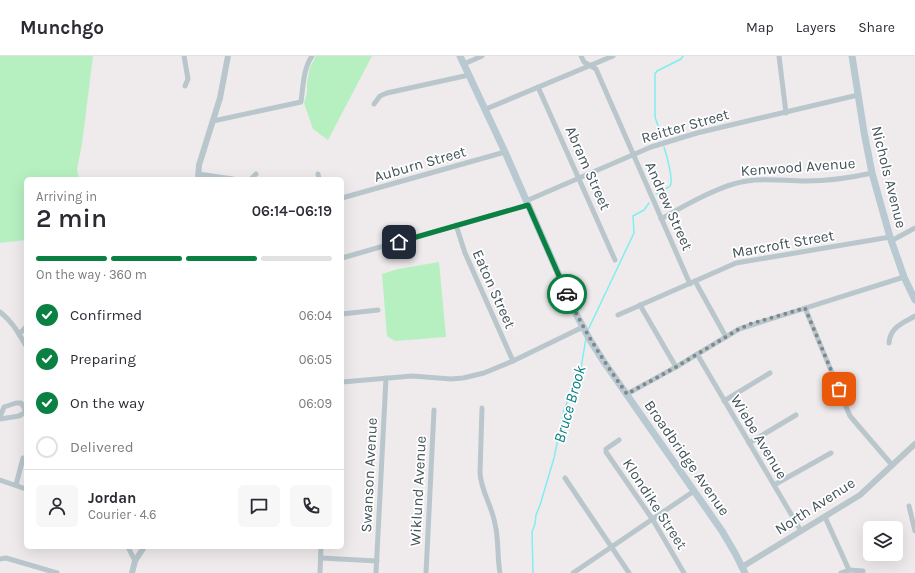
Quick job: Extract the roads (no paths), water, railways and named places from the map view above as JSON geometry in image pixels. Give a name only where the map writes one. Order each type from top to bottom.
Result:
[{"type":"main road","name":"Broadbridge Avenue","points":[[460,56],[486,109],[575,312],[590,340],[722,531],[744,570]]},
{"type":"main road","name":"Nichols Avenue","points":[[852,56],[872,173],[890,239],[904,277],[915,300]]},
{"type":"street","points":[[184,56],[188,79],[185,86]]},
{"type":"street","points":[[198,177],[201,158],[220,98],[228,56]]},
{"type":"street","points":[[213,121],[301,102],[305,75],[309,60],[312,56]]},
{"type":"street","points":[[464,64],[482,56]]},
{"type":"street","name":"Andrew Street","points":[[582,56],[584,62],[596,69],[661,219],[693,282],[726,337]]},
{"type":"street","points":[[486,109],[613,56]]},
{"type":"street","points":[[778,56],[786,113]]},
{"type":"street","points":[[374,104],[378,98],[387,93],[469,75]]},
{"type":"street","name":"Abram Street","points":[[538,87],[615,260]]},
{"type":"street","name":"Reitter Street","points":[[344,257],[527,203],[633,154],[667,142],[858,95]]},
{"type":"street","name":"Auburn Street","points":[[344,197],[505,152]]},
{"type":"street","name":"Kenwood Avenue","points":[[661,219],[713,192],[739,182],[775,179],[805,181],[828,180],[872,173]]},
{"type":"street","points":[[253,177],[256,174]]},
{"type":"street","name":"Eaton Street","points":[[456,225],[465,253],[513,361]]},
{"type":"street","name":"Marcroft Street","points":[[618,315],[736,263],[890,239],[915,228]]},
{"type":"street","points":[[627,394],[750,324],[904,277]]},
{"type":"street","points":[[640,305],[676,367]]},
{"type":"street","points":[[805,308],[850,416],[892,465]]},
{"type":"street","points":[[344,314],[378,310]]},
{"type":"street","points":[[0,312],[7,317],[24,343]]},
{"type":"street","points":[[889,343],[890,334],[894,329],[915,316]]},
{"type":"street","points":[[19,334],[24,329]]},
{"type":"street","points":[[344,382],[412,376],[456,379],[484,373],[584,329]]},
{"type":"street","name":"Wiebe Avenue","points":[[697,354],[801,531]]},
{"type":"street","points":[[724,401],[770,373]]},
{"type":"street","name":"Swanson Avenue","points":[[376,573],[386,378]]},
{"type":"street","points":[[24,408],[21,403],[4,407],[0,418],[19,416],[24,413]]},
{"type":"street","points":[[482,408],[481,483],[495,523],[500,573]]},
{"type":"street","name":"Wiklund Avenue","points":[[426,573],[434,410]]},
{"type":"street","points":[[749,443],[796,415]]},
{"type":"street","name":"Klondike Street","points":[[619,440],[606,449],[606,452],[653,520],[684,573]]},
{"type":"street","name":"North Avenue","points":[[744,570],[801,531],[860,495],[915,444]]},
{"type":"street","points":[[774,485],[831,453]]},
{"type":"street","points":[[16,485],[24,458]]},
{"type":"street","points":[[565,478],[629,573]]},
{"type":"street","points":[[0,480],[24,488]]},
{"type":"street","points":[[573,573],[694,491]]},
{"type":"street","points":[[909,506],[915,531]]},
{"type":"street","points":[[825,517],[849,570]]},
{"type":"street","points":[[129,549],[135,561]]},
{"type":"street","points":[[132,573],[135,561],[143,549]]},
{"type":"street","points":[[320,573],[321,549]]},
{"type":"street","points":[[0,559],[6,558],[57,573]]},
{"type":"street","points":[[321,558],[377,560]]},
{"type":"street","points":[[841,573],[849,570],[863,571]]},
{"type":"waterway","name":"Bruce Brook","points":[[662,137],[655,117],[655,74],[657,71],[681,59],[683,56]]},
{"type":"waterway","name":"Bruce Brook","points":[[656,194],[670,186],[671,183],[664,147]]},
{"type":"waterway","name":"Bruce Brook","points":[[588,330],[634,233],[633,216],[644,210],[649,203]]},
{"type":"waterway","name":"Bruce Brook","points":[[533,573],[532,532],[554,458],[564,410],[580,374],[586,338]]}]
